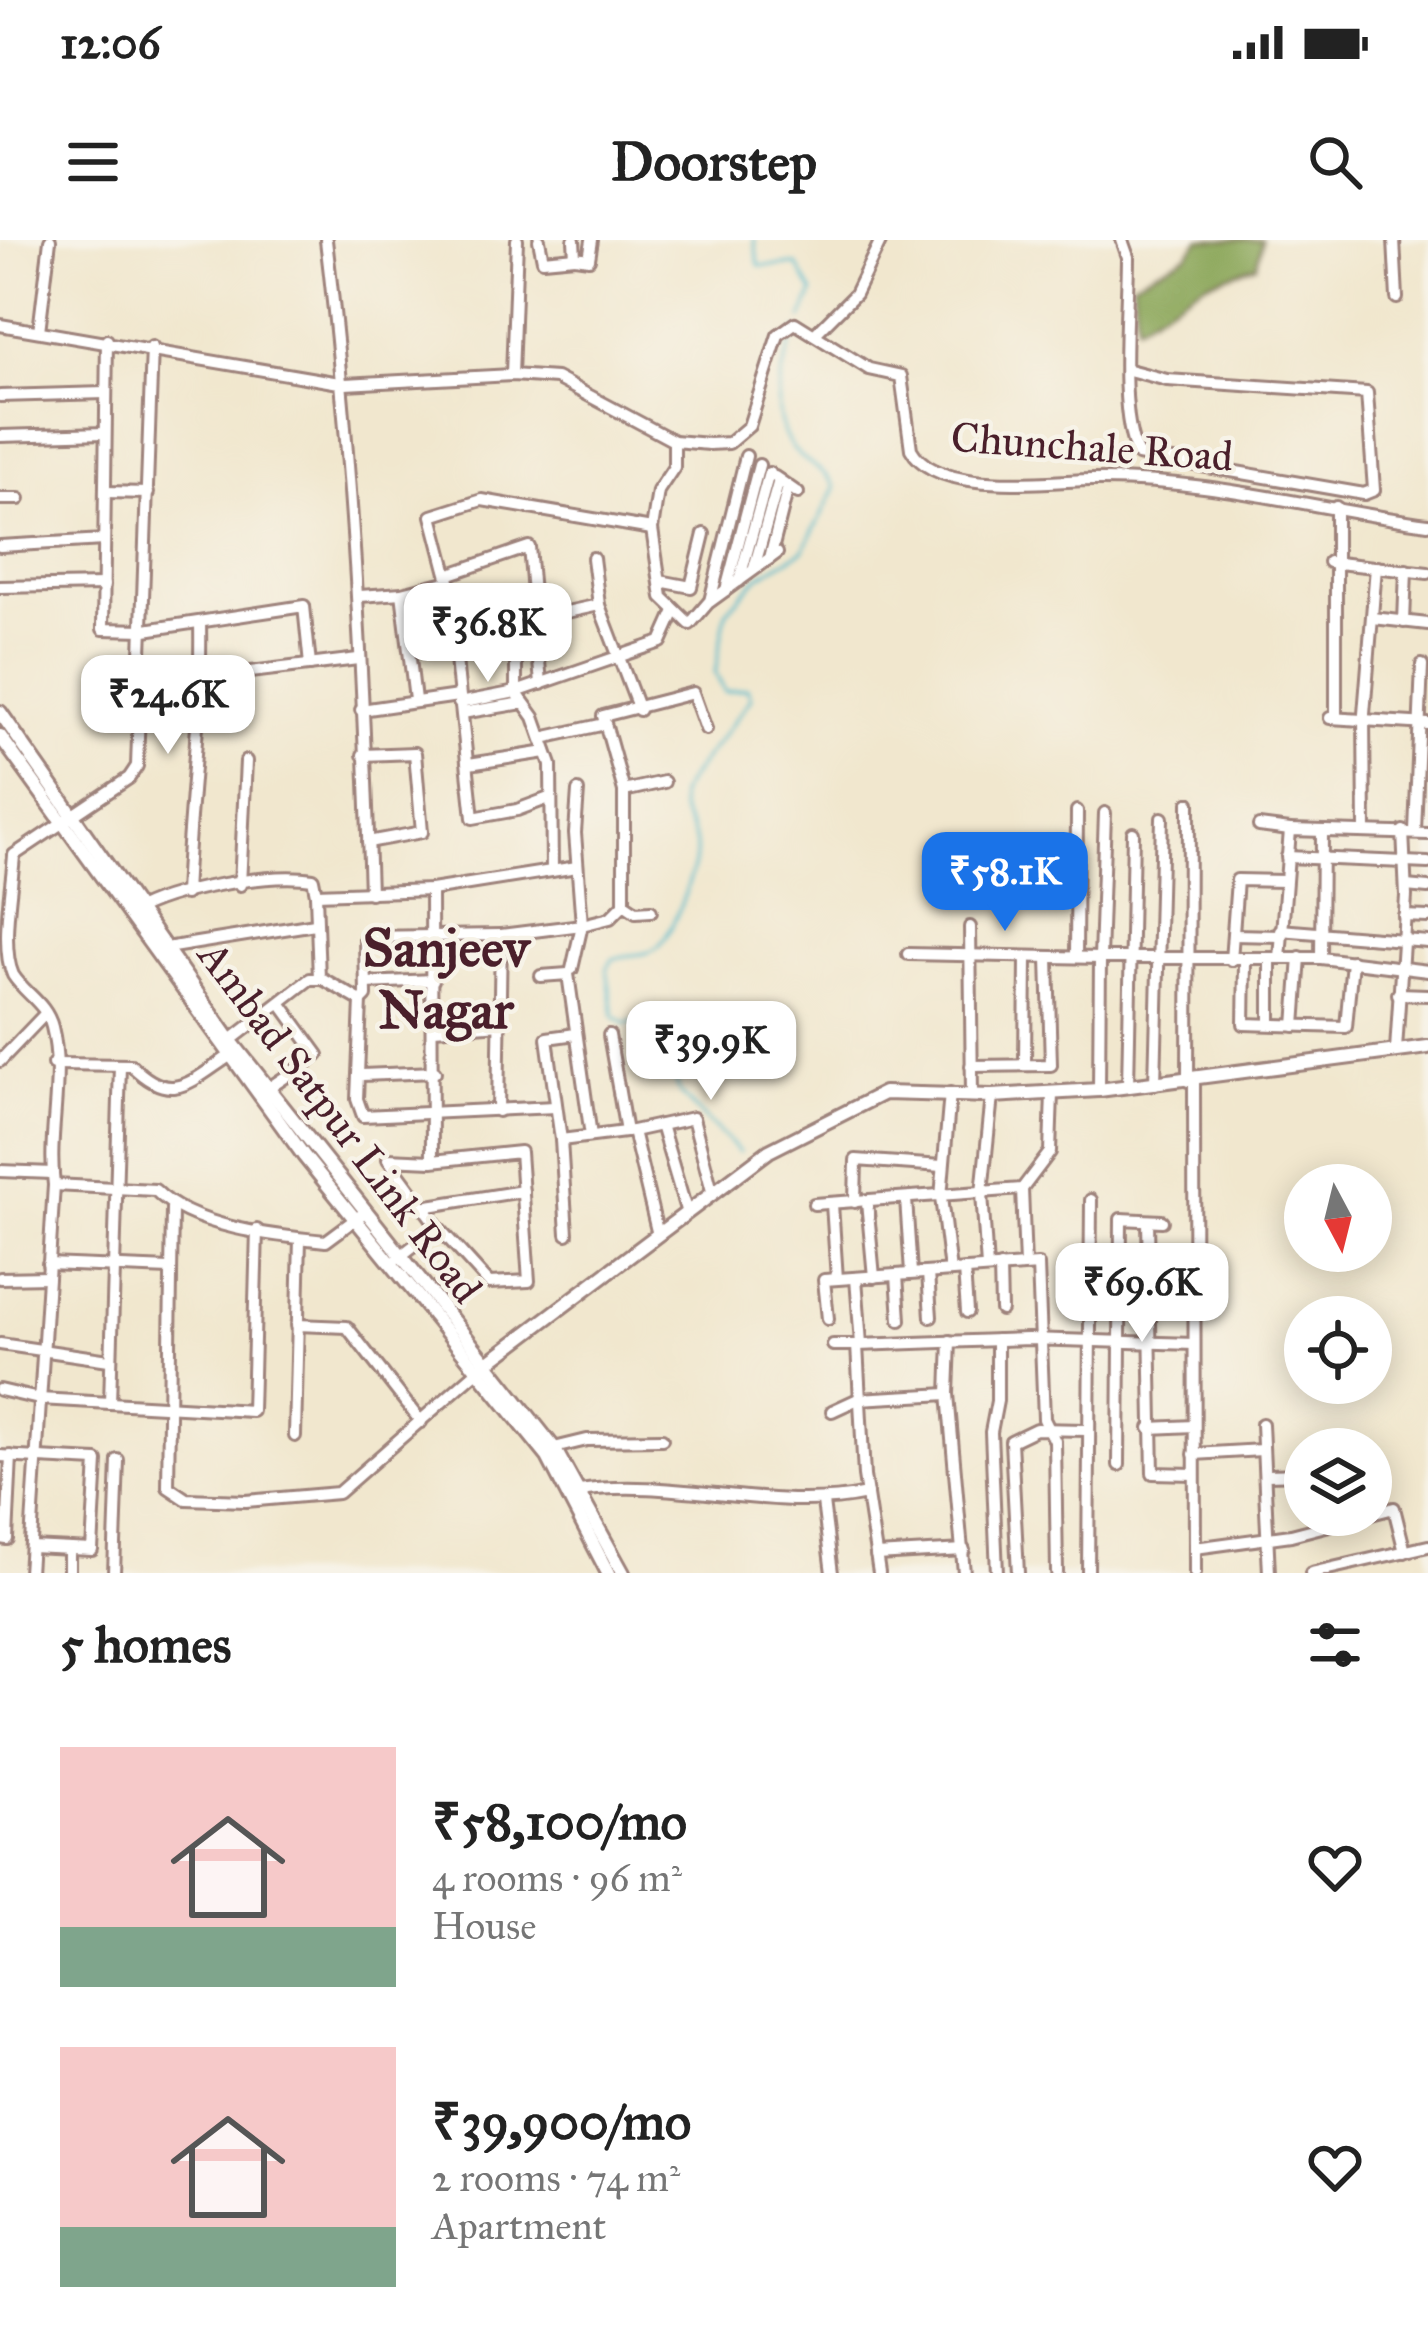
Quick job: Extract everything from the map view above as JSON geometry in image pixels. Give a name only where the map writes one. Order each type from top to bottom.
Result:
[{"type":"main road","name":"Ambad Satpur Link Road","points":[[2,725],[228,1047],[394,1261],[554,1448],[623,1573]]},
{"type":"main road","name":"Ambad Satpur Link Road","points":[[132,913],[166,948],[228,1047],[269,1088],[359,1216]]},
{"type":"main road","points":[[482,1367],[769,1151],[884,1093],[992,1096],[1099,1090],[1428,1046]]},
{"type":"main road","name":"Ambad Satpur Link Road","points":[[482,1367],[548,1456],[608,1573]]},
{"type":"street","points":[[39,331],[50,240]]},
{"type":"street","points":[[326,240],[345,384],[360,596],[358,659],[370,893]]},
{"type":"street","points":[[512,375],[517,240]]},
{"type":"street","points":[[539,240],[543,260],[589,259],[592,240]]},
{"type":"street","points":[[574,240],[575,257]]},
{"type":"street","points":[[729,442],[753,418],[782,329],[795,323],[815,334],[855,294],[881,240]]},
{"type":"street","points":[[1122,240],[1128,256],[1129,370],[1124,414],[1138,455],[1364,494],[1374,490],[1367,393],[1167,380],[1129,370]]},
{"type":"street","points":[[1394,240],[1397,298]]},
{"type":"street","points":[[0,325],[152,347],[345,384],[512,375],[574,384],[674,441],[729,442],[779,480]]},
{"type":"street","name":"Chunchale Road","points":[[815,334],[869,369],[901,376],[911,449],[936,471],[1034,485],[1081,480],[1184,482],[1428,524]]},
{"type":"street","points":[[106,340],[104,631],[145,630],[304,606],[310,664]]},
{"type":"street","points":[[29,1573],[57,1100],[52,1028],[11,974],[6,888],[14,856],[129,778],[137,766],[152,347]]},
{"type":"street","points":[[0,396],[106,393]]},
{"type":"street","points":[[0,436],[105,433]]},
{"type":"street","points":[[674,441],[674,467],[658,491],[652,529],[662,597],[690,625],[710,601],[774,555],[779,480]]},
{"type":"street","points":[[710,601],[746,456]]},
{"type":"street","points":[[753,571],[779,480]]},
{"type":"street","points":[[739,581],[779,480]]},
{"type":"street","points":[[726,590],[779,480]]},
{"type":"street","points":[[105,492],[148,494]]},
{"type":"street","points":[[0,499],[19,499]]},
{"type":"street","points":[[360,596],[402,593],[448,581],[450,574],[432,516],[482,500],[652,529]]},
{"type":"street","points":[[1336,507],[1333,718],[1422,723]]},
{"type":"street","points":[[660,581],[691,587],[704,534]]},
{"type":"street","points":[[0,546],[104,541]]},
{"type":"street","points":[[450,574],[530,547],[541,684]]},
{"type":"street","points":[[593,558],[599,605],[639,710]]},
{"type":"street","points":[[1334,563],[1428,573]]},
{"type":"street","points":[[1365,831],[1364,720],[1376,567]]},
{"type":"street","points":[[1404,622],[1406,570]]},
{"type":"street","points":[[0,587],[104,585]]},
{"type":"street","points":[[402,593],[415,700]]},
{"type":"street","points":[[552,871],[549,797],[553,777],[542,738],[520,698],[516,623],[599,605]]},
{"type":"street","points":[[361,710],[415,700],[460,704],[520,698],[541,684],[661,642],[674,613]]},
{"type":"street","points":[[1373,618],[1428,624]]},
{"type":"street","points":[[185,893],[191,752],[201,678],[200,622]]},
{"type":"street","points":[[453,631],[473,818],[517,810],[549,797]]},
{"type":"street","points":[[201,678],[358,659]]},
{"type":"street","points":[[1396,1050],[1406,862],[1416,832],[1422,665]]},
{"type":"street","points":[[555,1107],[363,1116],[357,1099],[366,983],[364,938],[501,935],[610,917],[624,904],[624,791],[603,716],[693,693],[706,729]]},
{"type":"street","points":[[542,738],[605,724]]},
{"type":"street","points":[[469,764],[546,752]]},
{"type":"street","points":[[363,755],[415,754],[422,832],[368,842]]},
{"type":"street","points":[[240,885],[246,761]]},
{"type":"street","points":[[624,791],[664,782]]},
{"type":"street","points":[[572,969],[582,925],[578,791]]},
{"type":"street","points":[[1190,803],[1195,1573]]},
{"type":"street","points":[[1076,957],[1077,811]]},
{"type":"street","points":[[1099,1090],[1105,813]]},
{"type":"street","points":[[1155,1084],[1162,818]]},
{"type":"street","points":[[1259,826],[1416,832]]},
{"type":"street","points":[[1270,1023],[1289,830]]},
{"type":"street","points":[[1322,832],[1322,958]]},
{"type":"street","points":[[1128,1087],[1132,833]]},
{"type":"street","points":[[1287,857],[1428,863]]},
{"type":"street","points":[[316,894],[431,890],[578,867]]},
{"type":"street","points":[[132,913],[185,893],[287,874],[313,879],[320,979]]},
{"type":"street","points":[[1285,881],[1237,880],[1233,934],[1244,1024],[1346,1027],[1352,962]]},
{"type":"street","points":[[1406,886],[1428,888]]},
{"type":"street","points":[[431,890],[432,1161]]},
{"type":"street","points":[[624,904],[636,913],[651,911]]},
{"type":"street","points":[[1404,916],[1428,917]]},
{"type":"street","points":[[166,948],[315,925]]},
{"type":"street","points":[[970,927],[972,1095]]},
{"type":"street","points":[[1233,934],[1322,933],[1428,942]]},
{"type":"street","points":[[498,1112],[501,935]]},
{"type":"street","points":[[908,954],[1238,961],[1300,956],[1428,971]]},
{"type":"street","points":[[1295,1026],[1300,956]]},
{"type":"street","points":[[971,1066],[1051,1065],[1048,957]]},
{"type":"street","points":[[1025,1063],[1026,958]]},
{"type":"street","points":[[541,976],[568,974],[591,1136]]},
{"type":"street","points":[[53,1064],[131,1065],[151,1085],[183,1087],[310,979],[320,979],[361,1001]]},
{"type":"street","points":[[366,983],[433,980]]},
{"type":"street","points":[[269,1088],[318,1055],[279,984]]},
{"type":"street","points":[[1398,994],[1428,995]]},
{"type":"street","points":[[0,1061],[45,1014]]},
{"type":"street","points":[[434,1029],[501,1024]]},
{"type":"street","points":[[567,1234],[547,1038],[576,1034]]},
{"type":"street","points":[[609,1035],[657,1232]]},
{"type":"street","points":[[110,1403],[120,1065]]},
{"type":"street","points":[[362,1075],[435,1072]]},
{"type":"street","points":[[1025,1265],[1022,1189],[1050,1151],[1052,1093]]},
{"type":"street","points":[[950,1094],[941,1197],[950,1271]]},
{"type":"street","points":[[992,1096],[982,1193],[1001,1310]]},
{"type":"street","points":[[560,1140],[693,1118],[712,1191]]},
{"type":"street","points":[[661,1125],[686,1210]]},
{"type":"street","points":[[520,1152],[530,1281],[489,1283],[437,1227],[388,1159],[432,1161],[520,1152]]},
{"type":"street","points":[[874,1277],[856,1160],[942,1166]]},
{"type":"street","points":[[0,1171],[155,1190],[172,1208],[300,1239],[326,1241],[359,1216]]},
{"type":"street","points":[[814,1204],[1022,1189]]},
{"type":"street","points":[[422,1207],[523,1191]]},
{"type":"street","points":[[900,1320],[906,1199]]},
{"type":"street","points":[[1088,1573],[1091,1200]]},
{"type":"street","points":[[832,1204],[837,1279]]},
{"type":"street","points":[[172,1208],[168,1487],[186,1498],[246,1501],[338,1493],[482,1367]]},
{"type":"street","points":[[1120,1465],[1121,1219],[1162,1221]]},
{"type":"street","points":[[1148,1221],[1153,1473],[1194,1474]]},
{"type":"street","points":[[394,1261],[437,1227]]},
{"type":"street","points":[[0,1390],[39,1399],[252,1411],[257,1230]]},
{"type":"street","points":[[295,1436],[300,1239]]},
{"type":"street","points":[[829,1319],[824,1280],[1038,1264],[1044,1419],[1055,1441],[1057,1573]]},
{"type":"street","points":[[0,1278],[113,1265],[170,1269]]},
{"type":"street","points":[[964,1270],[968,1312]]},
{"type":"street","points":[[928,1273],[932,1318]]},
{"type":"street","points":[[856,1278],[858,1400],[879,1573]]},
{"type":"street","points":[[297,1325],[347,1327],[421,1422]]},
{"type":"street","points":[[833,1345],[1043,1339],[1194,1344]]},
{"type":"street","points":[[997,1340],[997,1401],[991,1432],[998,1573]]},
{"type":"street","points":[[950,1341],[948,1394],[964,1573]]},
{"type":"street","points":[[0,1344],[109,1360]]},
{"type":"street","points":[[832,1412],[858,1400],[948,1394]]},
{"type":"street","points":[[1262,1424],[1270,1573]]},
{"type":"street","points":[[1150,1428],[1194,1426]]},
{"type":"street","points":[[1018,1573],[1011,1441],[1021,1432],[1086,1430]]},
{"type":"street","points":[[554,1448],[586,1440],[662,1439]]},
{"type":"street","points":[[1194,1454],[1262,1450]]},
{"type":"street","points":[[0,1538],[7,1539],[5,1456],[97,1461],[92,1550],[31,1547]]},
{"type":"street","points":[[114,1573],[118,1460]]},
{"type":"street","points":[[1266,1475],[1284,1475]]},
{"type":"street","points":[[580,1491],[688,1490],[823,1502],[867,1494]]},
{"type":"street","points":[[823,1502],[832,1573]]},
{"type":"street","points":[[1392,1509],[1405,1552]]},
{"type":"street","points":[[1195,1548],[1284,1534]]},
{"type":"street","points":[[1311,1573],[1428,1546]]},
{"type":"street","points":[[69,1549],[69,1573]]},
{"type":"street","points":[[876,1555],[964,1550]]},
{"type":"green space","points":[[1199,240],[1262,240],[1257,265],[1207,282],[1137,325],[1133,282],[1187,255]]},
{"type":"waterway","points":[[754,240],[759,266],[797,265],[813,293],[802,319]]},
{"type":"waterway","points":[[739,1152],[680,1094],[656,1016],[626,1024],[614,1016],[607,969],[613,959],[657,948],[669,930],[696,854],[680,794],[751,698],[747,688],[725,692],[715,673],[726,612],[759,576],[803,551],[835,488],[793,449],[780,421],[782,374],[796,330]]},
{"type":"district","name":"Sanjeev Nagar","points":[[446,979]]}]
